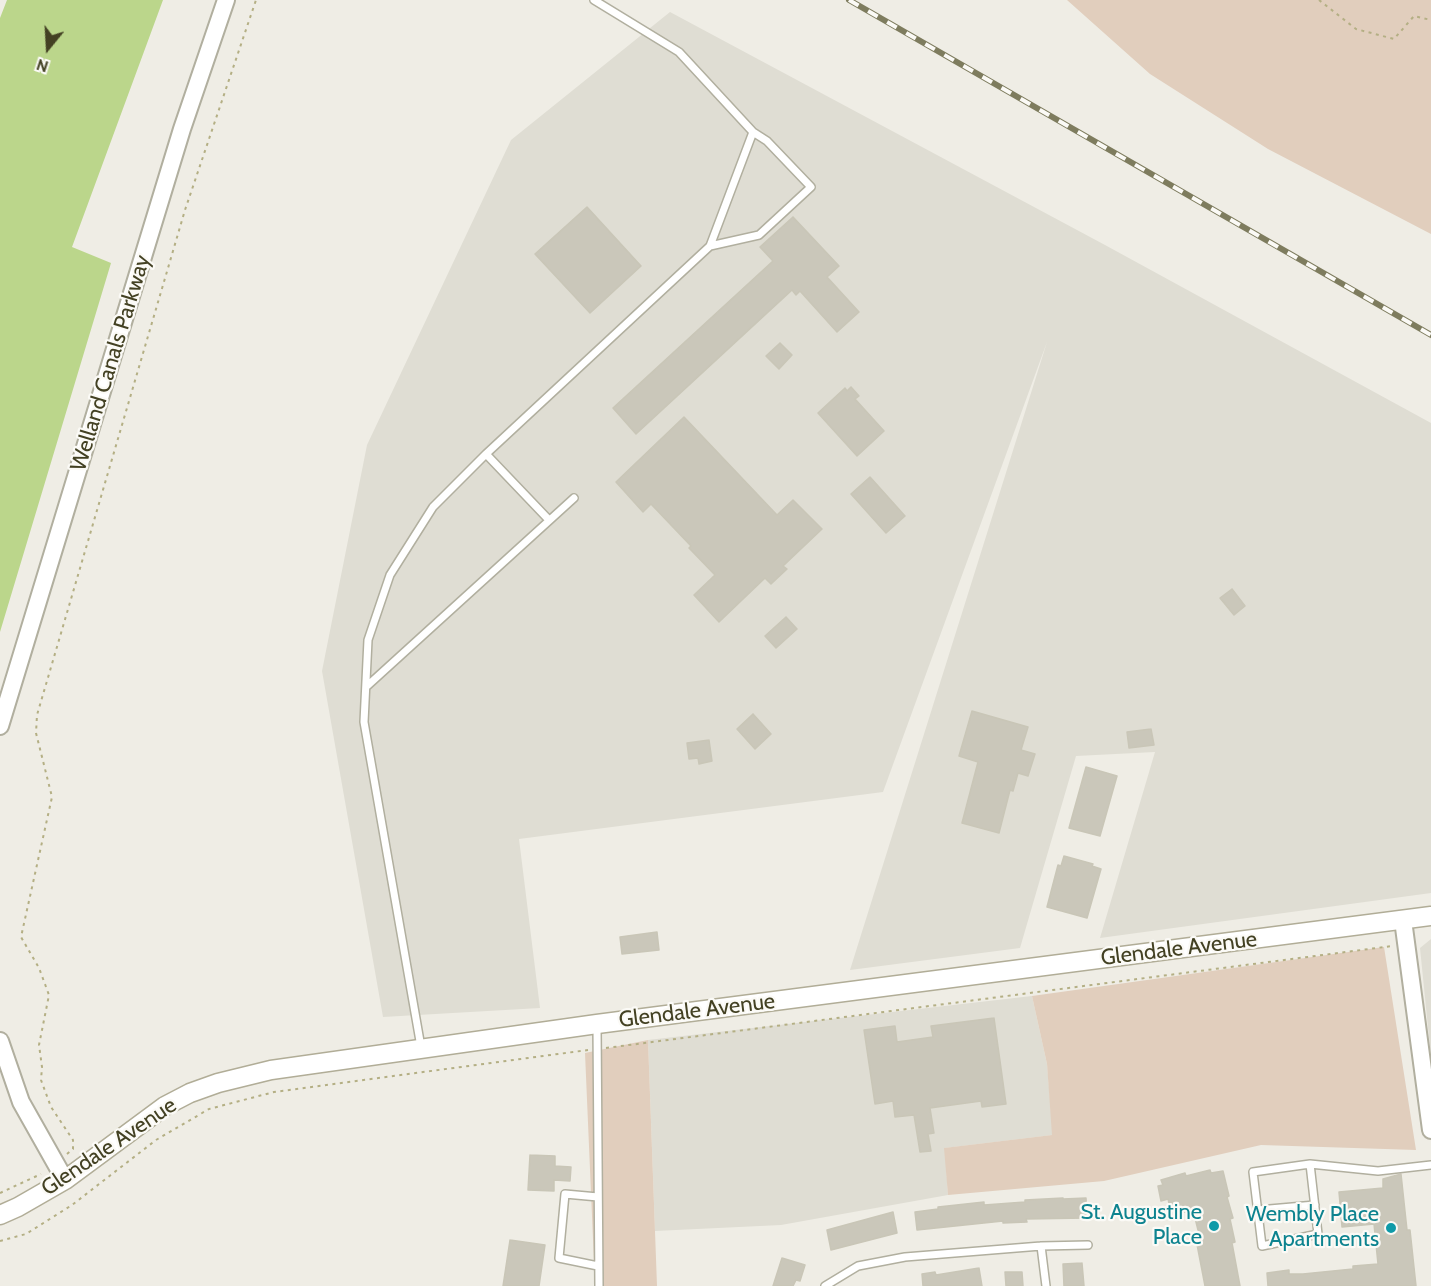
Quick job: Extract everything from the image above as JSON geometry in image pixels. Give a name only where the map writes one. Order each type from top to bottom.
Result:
[{"type":"main road","name":"Glendale Avenue","points":[[0,1215],[18,1207],[60,1172],[165,1106],[190,1093],[218,1083],[271,1070],[597,1024],[1431,916]]},
{"type":"street","name":"Welland Canals Parkway","points":[[0,726],[182,129],[226,0]]},
{"type":"street","points":[[1403,920],[1431,1130]]},
{"type":"street","points":[[0,1041],[18,1095],[60,1172]]},
{"type":"lane","points":[[594,0],[679,52],[753,132],[767,141],[811,187],[759,235],[710,246]]},
{"type":"lane","points":[[421,1048],[364,722],[368,639],[390,575],[433,507],[486,454],[710,246],[753,132]]},
{"type":"lane","points":[[486,454],[549,520]]},
{"type":"lane","points":[[366,687],[574,498]]},
{"type":"lane","points":[[597,1024],[599,1286]]},
{"type":"lane","points":[[1310,1164],[1318,1234],[1263,1246],[1253,1172],[1310,1164],[1378,1171],[1431,1166]]},
{"type":"lane","points":[[598,1197],[565,1194],[559,1258],[598,1266]]},
{"type":"lane","points":[[1258,1210],[1314,1204]]},
{"type":"lane","points":[[825,1286],[858,1266],[905,1257],[1041,1246],[1088,1245]]},
{"type":"lane","points":[[1041,1246],[1046,1286]]},
{"type":"path","points":[[0,1193],[41,1175],[60,1172],[73,1149],[73,1140],[51,1107],[41,1080],[39,1045],[49,995],[39,968],[21,937],[52,797],[36,733],[37,715],[185,210],[256,0]]},
{"type":"path","points":[[1319,0],[1356,29],[1394,39],[1414,16],[1431,20]]},
{"type":"path","points":[[0,1241],[26,1234],[72,1204],[156,1140],[208,1109],[274,1092],[1406,944]]},
{"type":"shaded area","points":[[7,0],[163,0],[72,247],[111,263],[0,632],[0,18]]},
{"type":"shaded area","points":[[1067,0],[1431,0],[1431,234],[1268,149],[1150,74]]},
{"type":"shaded area","points":[[670,12],[1431,423],[1431,893],[1100,938],[1155,752],[1076,756],[1020,948],[850,970],[1047,342],[883,792],[519,839],[540,1008],[383,1017],[322,671],[367,445],[511,140]]},
{"type":"shaded area","points":[[1431,939],[1431,1057],[1420,948]]},
{"type":"shaded area","points":[[1384,947],[1416,1150],[1261,1145],[1104,1181],[948,1195],[944,1148],[1052,1135],[1047,1064],[1032,996]]},
{"type":"shaded area","points":[[1032,996],[1047,1064],[1053,1135],[945,1148],[948,1195],[781,1225],[655,1231],[648,1040]]},
{"type":"shaded area","points":[[648,1040],[657,1286],[595,1286],[585,1053]]},
{"type":"building","points":[[587,207],[641,266],[590,313],[535,254]]},
{"type":"building","points":[[793,217],[839,266],[827,277],[859,312],[837,332],[800,291],[796,295],[792,290],[636,434],[613,408],[773,261],[760,247]]},
{"type":"building","points":[[780,343],[792,355],[779,369],[766,356]]},
{"type":"building","points":[[851,387],[859,396],[855,399],[884,431],[857,456],[818,413],[845,388],[847,391]]},
{"type":"building","points":[[684,417],[777,515],[793,500],[822,529],[783,566],[787,569],[771,584],[765,578],[719,622],[694,595],[715,575],[651,504],[643,512],[616,482]]},
{"type":"building","points":[[870,477],[905,516],[886,533],[851,494]]},
{"type":"building","points":[[1232,589],[1245,606],[1234,615],[1220,598]]},
{"type":"building","points":[[786,617],[797,629],[776,648],[765,636]]},
{"type":"building","points":[[972,711],[1028,727],[1021,750],[1035,754],[1028,776],[1018,773],[1013,791],[1010,790],[999,833],[962,823],[978,762],[959,756]]},
{"type":"building","points":[[753,714],[771,734],[755,749],[737,729]]},
{"type":"building","points":[[1151,729],[1154,745],[1129,748],[1127,732]]},
{"type":"building","points":[[709,740],[712,761],[699,764],[698,758],[689,759],[687,743]]},
{"type":"building","points":[[1086,767],[1117,776],[1100,836],[1069,828]]},
{"type":"building","points":[[1064,856],[1093,864],[1092,866],[1101,869],[1087,918],[1047,907],[1058,865],[1061,866]]},
{"type":"building","points":[[657,932],[659,950],[622,954],[620,937]]},
{"type":"building","points":[[994,1018],[1006,1104],[982,1107],[981,1101],[930,1108],[934,1133],[928,1134],[931,1151],[920,1152],[914,1115],[895,1117],[893,1101],[875,1104],[864,1030],[895,1026],[897,1042],[933,1037],[931,1026]]},
{"type":"building","points":[[530,1155],[555,1156],[555,1166],[571,1167],[570,1181],[554,1180],[554,1191],[528,1190]]},
{"type":"building","name":"St. Augustine Place","points":[[1210,1170],[1211,1173],[1223,1171],[1233,1218],[1230,1219],[1235,1242],[1232,1243],[1240,1286],[1205,1286],[1195,1234],[1199,1234],[1193,1210],[1172,1215],[1168,1199],[1161,1201],[1158,1186],[1163,1185],[1161,1180],[1185,1173],[1186,1176]]},
{"type":"building","name":"Wembly Place Apartments","points":[[1401,1174],[1416,1286],[1268,1286],[1267,1273],[1289,1270],[1289,1274],[1303,1274],[1378,1264],[1374,1224],[1342,1227],[1339,1192],[1383,1188],[1383,1179]]},
{"type":"building","points":[[1086,1198],[1087,1218],[1026,1219],[1027,1222],[1003,1223],[1003,1221],[917,1230],[915,1212],[984,1202],[984,1205]]},
{"type":"building","points":[[893,1212],[897,1233],[831,1250],[827,1230]]},
{"type":"building","points":[[510,1240],[545,1245],[539,1286],[503,1286]]},
{"type":"building","points":[[782,1258],[805,1265],[800,1281],[796,1280],[793,1286],[773,1286]]},
{"type":"building","points":[[1082,1263],[1084,1286],[1064,1286],[1063,1264]]},
{"type":"building","points":[[979,1268],[982,1286],[923,1286],[922,1274],[935,1272],[936,1275]]},
{"type":"building","points":[[1005,1272],[1022,1272],[1023,1286],[1006,1286]]},
{"type":"railway","points":[[849,0],[1431,335]]},
{"type":"place","name":"St. Augustine Place","points":[[1214,1226]]},
{"type":"place","name":"Wembly Place Apartments","points":[[1391,1228]]}]
